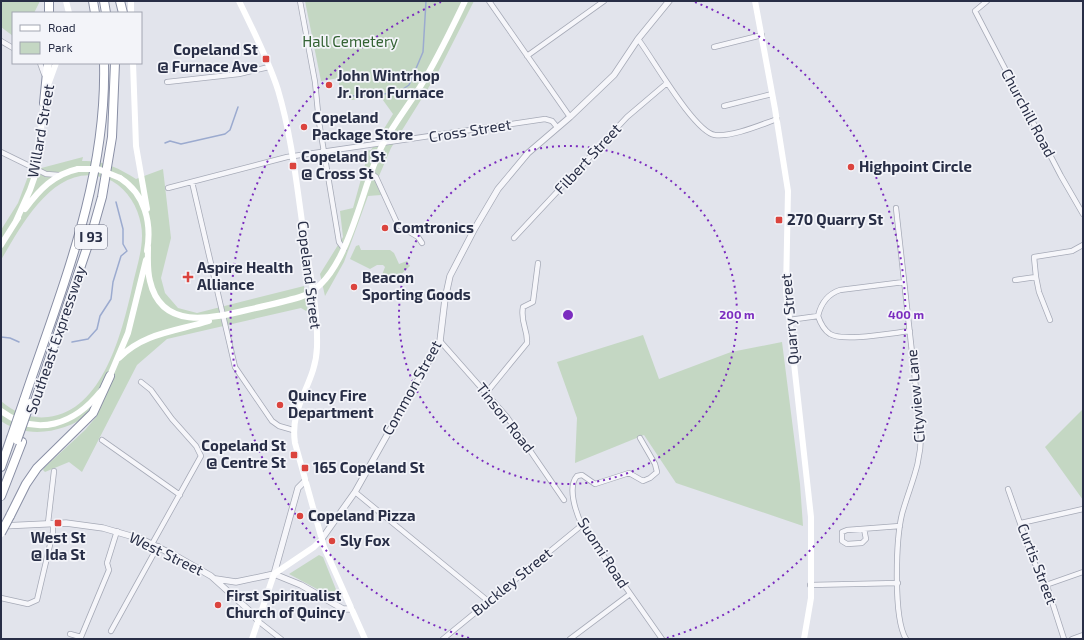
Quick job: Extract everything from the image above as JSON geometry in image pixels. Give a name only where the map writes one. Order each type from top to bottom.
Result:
[{"type":"highway","points":[[49,1],[49,12]]},
{"type":"highway","points":[[93,1],[95,12]]},
{"type":"highway","points":[[98,1],[99,12]]},
{"type":"highway","points":[[104,1],[106,12]]},
{"type":"highway","points":[[109,1],[111,12]]},
{"type":"highway","points":[[120,1],[123,12]]},
{"type":"highway","points":[[44,103],[48,64]]},
{"type":"highway","name":"Southeast Expressway","points":[[1,452],[14,439],[27,401],[85,197],[97,128],[99,64]]},
{"type":"highway","name":"I 93","points":[[27,401],[90,198],[102,128],[104,64]]},
{"type":"highway","name":"I 93","points":[[27,401],[88,230],[97,196],[108,132],[110,64]]},
{"type":"highway","name":"Southeast Expressway","points":[[1,496],[14,439],[27,401],[91,236],[101,202],[112,137],[115,64]]},
{"type":"highway","points":[[1,533],[26,484],[37,468],[93,413],[110,376]]},
{"type":"highway","name":"I 93","points":[[1,467],[14,439]]},
{"type":"highway","name":"I 93","points":[[1,483],[14,439]]},
{"type":"main road","points":[[66,1],[69,12]]},
{"type":"main road","points":[[131,1],[131,12]]},
{"type":"main road","name":"Copeland Street","points":[[239,1],[261,44],[278,91],[292,156],[316,314],[316,359],[311,376],[297,408],[293,430],[296,449],[321,540],[365,639]]},
{"type":"main road","points":[[116,363],[130,348],[151,336],[300,297],[313,292],[330,272],[344,249],[354,228],[370,172],[383,144],[427,74],[465,1]]},
{"type":"main road","name":"Quarry Street","points":[[755,1],[777,119],[788,191],[786,291],[811,517],[810,610],[804,639]]},
{"type":"main road","name":"Willard Street","points":[[16,221],[37,170],[44,103],[47,88],[56,64]]},
{"type":"main road","points":[[133,64],[136,146],[148,224],[149,280],[156,296],[165,306],[176,314],[188,318],[204,319],[223,316]]},
{"type":"main road","points":[[1,244],[16,221],[43,188],[60,175],[78,169],[98,169],[120,178],[131,187],[140,198],[148,224]]},
{"type":"main road","points":[[1,411],[28,424],[43,425],[58,423],[77,414],[100,392],[116,363],[131,324],[148,247]]},
{"type":"main road","name":"Common Street","points":[[274,574],[314,547],[321,540]]},
{"type":"main road","points":[[252,639],[274,574]]},
{"type":"street","points":[[300,1],[315,82],[324,152],[339,242],[344,249]]},
{"type":"street","points":[[490,1],[570,117]]},
{"type":"street","points":[[527,56],[604,1]]},
{"type":"street","name":"Common Street","points":[[321,540],[355,492],[440,341],[444,299],[450,276],[475,228],[498,189],[528,153],[570,117],[614,75],[638,39],[669,1]]},
{"type":"street","name":"Churchill Road","points":[[987,1],[975,11],[1061,176],[1083,214]]},
{"type":"street","points":[[714,47],[762,35]]},
{"type":"street","points":[[638,39],[652,58],[667,84],[698,124],[707,132],[715,135],[727,134],[777,119]]},
{"type":"street","points":[[1,41],[12,47]]},
{"type":"street","points":[[41,64],[44,69],[44,103]]},
{"type":"street","points":[[167,82],[244,74],[269,67]]},
{"type":"street","name":"Filbert Street","points":[[514,238],[627,117],[667,84]]},
{"type":"street","points":[[724,106],[772,94]]},
{"type":"street","name":"Cross Street","points":[[168,188],[292,156],[383,144],[544,119],[552,121],[557,127]]},
{"type":"street","points":[[1,152],[48,175],[60,175]]},
{"type":"street","points":[[370,172],[376,177],[398,225],[418,237],[422,243]]},
{"type":"street","points":[[192,182],[223,316],[238,372],[272,421],[279,426],[293,430]]},
{"type":"street","name":"Cityview Lane","points":[[896,208],[921,434],[919,465],[905,505],[900,526],[898,583],[900,622],[906,639]]},
{"type":"street","points":[[1050,320],[1039,292],[1034,257],[1072,251],[1083,245]]},
{"type":"street","points":[[486,392],[527,343],[527,337],[521,319],[523,307],[533,302],[538,263]]},
{"type":"street","points":[[1015,280],[1036,277]]},
{"type":"street","points":[[904,282],[833,292],[823,303],[818,316],[825,329],[830,334],[842,338],[910,331]]},
{"type":"street","points":[[789,320],[818,316]]},
{"type":"street","name":"Tinson Road","points":[[440,341],[507,417],[564,500]]},
{"type":"street","points":[[141,382],[154,393],[200,453],[199,461],[152,544]]},
{"type":"street","name":"Suomi Road","points":[[640,438],[655,464],[657,472],[650,478],[643,481],[629,473],[603,483],[592,482],[582,475],[576,476],[573,480],[572,488],[577,516],[582,525],[662,639]]},
{"type":"street","points":[[102,440],[180,494]]},
{"type":"street","points":[[1,598],[28,604],[37,600],[51,540],[54,471]]},
{"type":"street","points":[[305,481],[298,488],[274,574],[297,583],[343,609],[351,609]]},
{"type":"street","name":"Curtis Street","points":[[1008,489],[1033,560],[1046,584],[1064,639]]},
{"type":"street","points":[[355,492],[488,601]]},
{"type":"street","points":[[1021,524],[1083,509]]},
{"type":"street","name":"West Street","points":[[1,526],[51,523],[89,526],[117,531],[158,546],[211,576],[225,582],[236,582],[274,574]]},
{"type":"street","name":"Buckley Street","points":[[443,639],[582,525]]},
{"type":"street","points":[[864,529],[866,539],[862,543],[847,544],[842,541],[842,532],[847,530],[900,526]]},
{"type":"street","points":[[70,634],[81,637],[109,570],[107,563],[117,531]]},
{"type":"street","points":[[111,631],[158,546]]},
{"type":"street","points":[[1046,584],[1083,572]]},
{"type":"street","name":"West Street","points":[[211,576],[252,613],[258,621]]},
{"type":"street","points":[[810,585],[898,583]]},
{"type":"street","points":[[570,639],[630,594]]},
{"type":"street","points":[[258,621],[281,639]]},
{"type":"street","points":[[1072,639],[1083,635]]},
{"type":"green space","points":[[1,1],[40,1],[34,12],[12,12],[12,35],[1,27]]},
{"type":"green space","name":"Hall Cemetery","points":[[305,1],[474,1],[437,74],[391,148],[376,183],[381,195],[368,196],[344,262],[325,296],[320,274],[343,237],[340,211],[353,208],[366,161],[365,151],[371,150],[393,114],[380,96],[352,100],[339,97],[339,78],[321,81]]},
{"type":"green space","points":[[83,157],[82,161],[104,163],[123,171],[136,179],[163,169],[171,238],[161,278],[165,293],[178,308],[197,313],[304,286],[308,312],[301,308],[167,339],[137,365],[82,472],[69,462],[45,472],[43,470],[44,468],[85,430],[97,416],[90,414],[58,429],[35,432],[12,427],[1,421],[1,401],[17,412],[35,417],[48,417],[67,412],[83,400],[96,385],[107,367],[116,347],[128,306],[140,256],[142,233],[140,218],[135,206],[123,189],[112,181],[93,175],[75,177],[59,185],[44,197],[20,228],[1,260],[1,230],[18,203],[30,171]]},
{"type":"green space","points":[[359,245],[361,250],[390,250],[394,253],[399,264],[407,261],[410,266],[393,282],[382,275],[385,267],[383,265],[377,265],[370,269],[350,259],[356,246]]},
{"type":"green space","points":[[643,335],[659,379],[731,352],[782,342],[800,484],[803,526],[676,483],[644,435],[575,463],[577,418],[557,362]]},
{"type":"green space","points":[[1083,409],[1083,500],[1045,447]]},
{"type":"green space","points":[[319,555],[323,557],[341,602],[289,574]]},
{"type":"waterway","points":[[351,96],[397,93],[409,85],[423,52],[426,1]]},
{"type":"waterway","points":[[165,143],[170,141],[181,144],[225,134],[230,130],[238,107]]},
{"type":"waterway","points":[[72,342],[88,339],[97,329],[100,316],[111,299],[113,282],[121,256],[127,251],[123,244],[123,229],[116,202]]},
{"type":"waterway","points":[[1,337],[10,338],[19,342]]},
{"type":"place","name":"Copeland St @ Furnace Ave","points":[[266,59]]},
{"type":"place","name":"John Wintrhop Jr. Iron Furnace","points":[[329,85]]},
{"type":"place","name":"Copeland Package Store","points":[[304,127]]},
{"type":"place","name":"Copeland St @ Cross St","points":[[293,166]]},
{"type":"place","name":"Highpoint Circle","points":[[851,167]]},
{"type":"place","name":"270 Quarry St","points":[[779,220]]},
{"type":"place","name":"Comtronics","points":[[385,228]]},
{"type":"place","name":"Aspire Health Alliance","points":[[188,277]]},
{"type":"place","name":"Beacon Sporting Goods","points":[[354,287]]},
{"type":"place","name":"Quincy Fire Department","points":[[280,405]]},
{"type":"place","name":"Copeland St @ Centre St","points":[[294,455]]},
{"type":"place","name":"165 Copeland St","points":[[305,468]]},
{"type":"place","name":"Copeland Pizza","points":[[300,516]]},
{"type":"place","name":"West St @ Ida St","points":[[58,523]]},
{"type":"place","name":"Sly Fox","points":[[332,541]]},
{"type":"place","name":"First Spiritualist Church of Quincy","points":[[218,605]]}]
